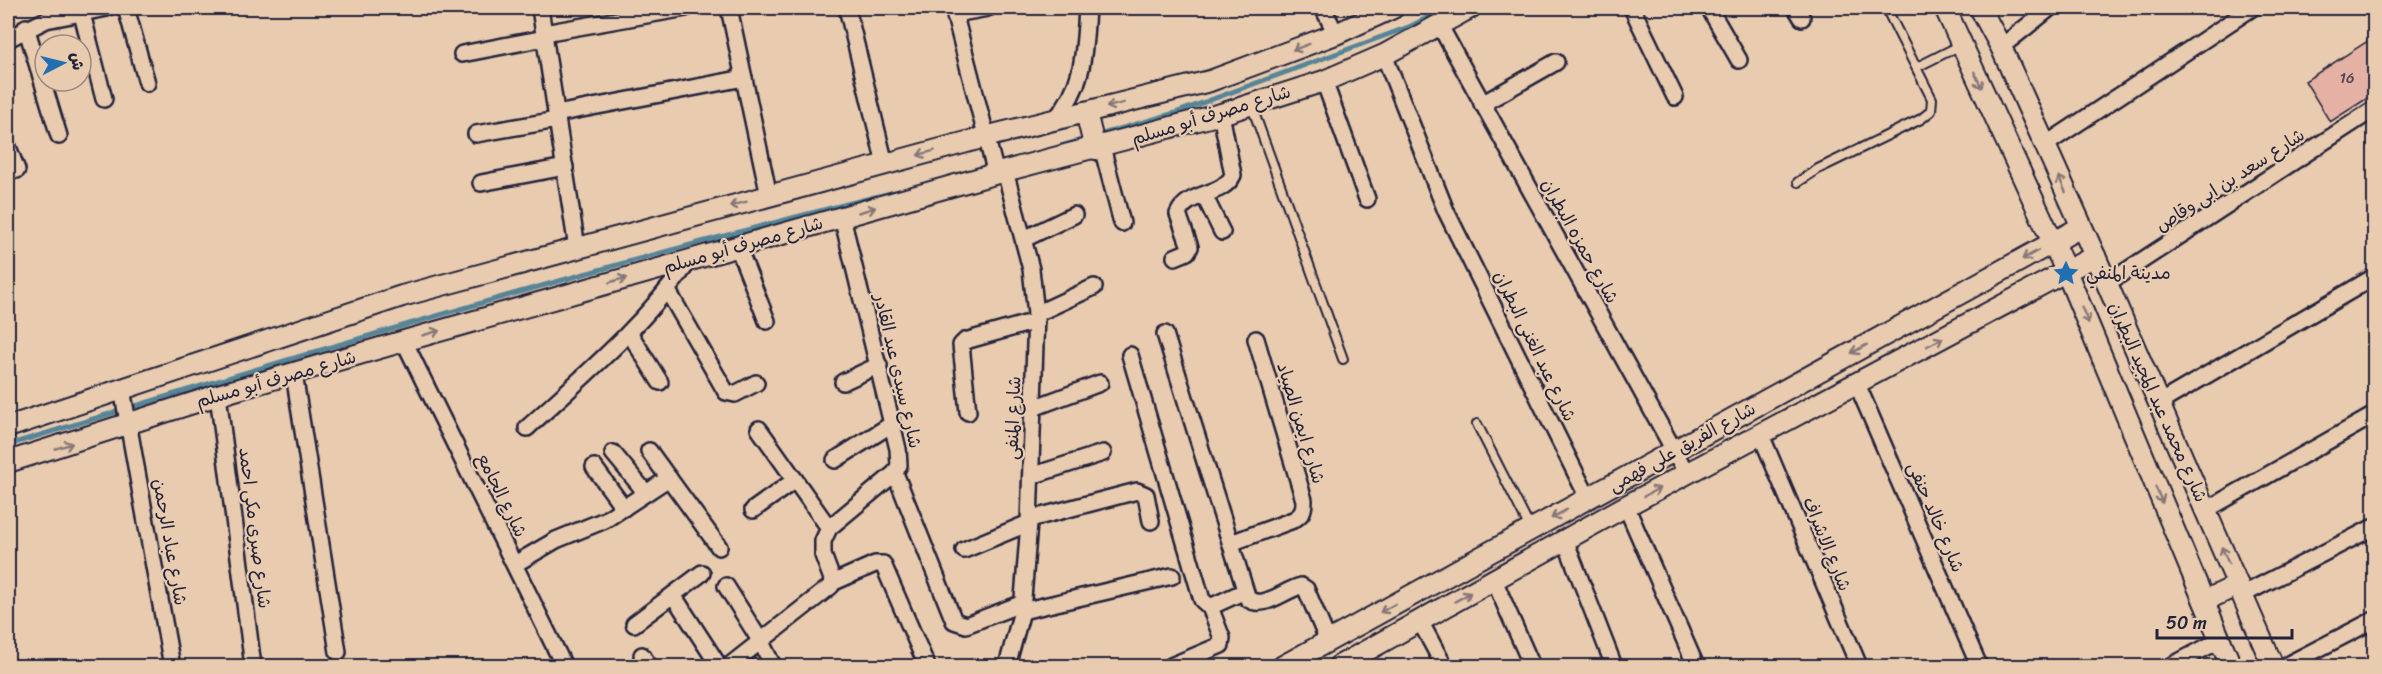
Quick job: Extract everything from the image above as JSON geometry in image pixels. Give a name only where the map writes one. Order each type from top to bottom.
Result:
[{"type":"street","points":[[8,39],[46,14],[82,14],[107,8]]},
{"type":"street","points":[[126,8],[147,83]]},
{"type":"street","points":[[540,8],[577,248]]},
{"type":"street","points":[[462,54],[686,8]]},
{"type":"street","points":[[729,8],[769,196]]},
{"type":"street","points":[[847,8],[885,164]]},
{"type":"street","points":[[954,11],[988,8]]},
{"type":"street","points":[[1055,120],[1068,104],[1078,83],[1083,61],[1087,8]]},
{"type":"street","points":[[1323,8],[1336,34]]},
{"type":"street","name":"شارع مصرف أبو مسلم","points":[[8,427],[402,296],[985,137],[1210,81],[1336,34],[1394,8]]},
{"type":"street","name":"شارع مصرف أبو مسلم","points":[[8,462],[218,394],[842,217],[1221,114],[1324,81],[1384,55],[1470,8]]},
{"type":"street","points":[[1632,8],[1675,97]]},
{"type":"street","points":[[1710,8],[1739,60]]},
{"type":"street","name":"شارع محمد عبد المجيد البطران","points":[[1945,8],[2066,271],[2231,666]]},
{"type":"street","name":"شارع محمد عبد المجيد البطران","points":[[1980,8],[2001,46],[2095,255],[2273,666]]},
{"type":"street","points":[[2001,46],[2050,8]]},
{"type":"street","points":[[2045,145],[2252,8]]},
{"type":"street","name":"شارع المنفى","points":[[954,11],[985,137],[1024,239],[1031,269],[1036,317],[1029,521],[1022,607],[1007,666]]},
{"type":"street","points":[[82,14],[104,99]]},
{"type":"street","name":"شارع حمزه البطران","points":[[1440,26],[1687,474]]},
{"type":"street","points":[[26,27],[59,136]]},
{"type":"street","name":"شارع عبد الغنى البطران","points":[[1384,55],[1446,211],[1588,498]]},
{"type":"street","points":[[1482,104],[1556,62]]},
{"type":"street","points":[[476,134],[744,78]]},
{"type":"street","points":[[1324,81],[1368,199]]},
{"type":"street","name":"شارع سعد بن ابى وقاص","points":[[2106,284],[2374,109]]},
{"type":"street","points":[[1086,112],[1122,223]]},
{"type":"street","points":[[1175,257],[1187,252],[1190,247],[1178,214],[1180,209],[1227,185],[1233,174],[1221,114]]},
{"type":"street","points":[[8,147],[17,170]]},
{"type":"street","points":[[481,183],[565,167]]},
{"type":"street","points":[[1204,195],[1222,232]]},
{"type":"street","points":[[1024,239],[1074,215]]},
{"type":"street","name":"شارع سيدى عبد القادر","points":[[829,528],[895,473],[899,465],[898,449],[879,365],[842,217]]},
{"type":"street","name":"شارع الفريق على فهمى","points":[[1282,666],[2081,227]]},
{"type":"street","points":[[738,247],[767,321]]},
{"type":"street","name":"شارع الفريق على فهمى","points":[[1340,666],[1626,506],[2095,255]]},
{"type":"street","points":[[527,428],[630,334],[668,291],[690,260]]},
{"type":"street","points":[[2159,403],[2374,277]]},
{"type":"street","points":[[968,412],[961,345],[965,341],[1036,317],[1094,287]]},
{"type":"street","points":[[668,291],[726,392],[735,394],[756,383]]},
{"type":"street","points":[[630,334],[660,382]]},
{"type":"street","points":[[1165,334],[1248,599],[1255,604],[1263,603],[1296,588],[1306,589],[1340,666]]},
{"type":"street","name":"شارع ايمن الصياد","points":[[1231,543],[1293,520],[1300,516],[1304,509],[1304,500],[1256,339]]},
{"type":"street","name":"شارع الجامع","points":[[404,341],[564,666]]},
{"type":"street","points":[[1130,355],[1202,600],[1210,607],[1222,638],[1221,645],[1171,666]]},
{"type":"street","points":[[843,382],[879,365]]},
{"type":"street","points":[[294,374],[338,652]]},
{"type":"street","points":[[1033,408],[1100,383]]},
{"type":"street","name":"شارع خالد حنفى","points":[[1857,384],[1979,666]]},
{"type":"street","name":"شارع عباد الرحمن","points":[[122,388],[172,666]]},
{"type":"street","name":"شارع صبرى مكى احمد","points":[[218,394],[253,666]]},
{"type":"street","points":[[2206,510],[2374,415]]},
{"type":"street","points":[[835,460],[892,424]]},
{"type":"street","points":[[759,429],[829,528],[823,541],[823,555],[832,583]]},
{"type":"street","name":"شارع الاشراف","points":[[1761,435],[1859,666]]},
{"type":"street","points":[[649,451],[719,547]]},
{"type":"street","points":[[613,453],[646,494]]},
{"type":"street","points":[[1031,476],[1103,453]]},
{"type":"street","points":[[594,467],[624,508]]},
{"type":"street","points":[[895,473],[954,621],[966,625],[1022,607],[1172,576]]},
{"type":"street","points":[[515,564],[555,540],[605,520],[669,478]]},
{"type":"street","points":[[753,510],[795,480]]},
{"type":"street","points":[[964,549],[1029,521],[1137,491],[1146,495],[1151,521]]},
{"type":"street","points":[[1626,506],[1696,666]]},
{"type":"street","points":[[2204,601],[2240,590],[2374,527]]},
{"type":"street","points":[[1565,540],[1614,666]]},
{"type":"street","points":[[729,666],[832,583],[879,562],[883,564],[927,666]]},
{"type":"street","points":[[634,624],[702,573]]},
{"type":"street","points":[[1494,580],[1532,666]]},
{"type":"street","points":[[726,586],[761,642],[773,666]]},
{"type":"street","points":[[1210,607],[1245,591]]},
{"type":"street","points":[[673,595],[719,666]]},
{"type":"street","points":[[2285,666],[2374,620]]},
{"type":"street","points":[[1420,621],[1444,666]]},
{"type":"street","points":[[2171,666],[2220,640]]},
{"type":"lane","points":[[1798,182],[1818,168],[1927,116],[1933,105],[1917,67],[1886,8]]},
{"type":"lane","points":[[1917,67],[1962,44]]},
{"type":"lane","points":[[1251,104],[1343,359]]},
{"type":"lane","points":[[1477,424],[1531,530]]},
{"type":"building","points":[[2374,37],[2374,94],[2330,122],[2305,81]]},
{"type":"waterway","points":[[1061,146],[1175,113],[1411,26],[1446,8]]},
{"type":"waterway","points":[[8,445],[229,377],[563,280],[899,191]]},
{"type":"place","name":"مدينة المنفي","points":[[2066,273]]}]
